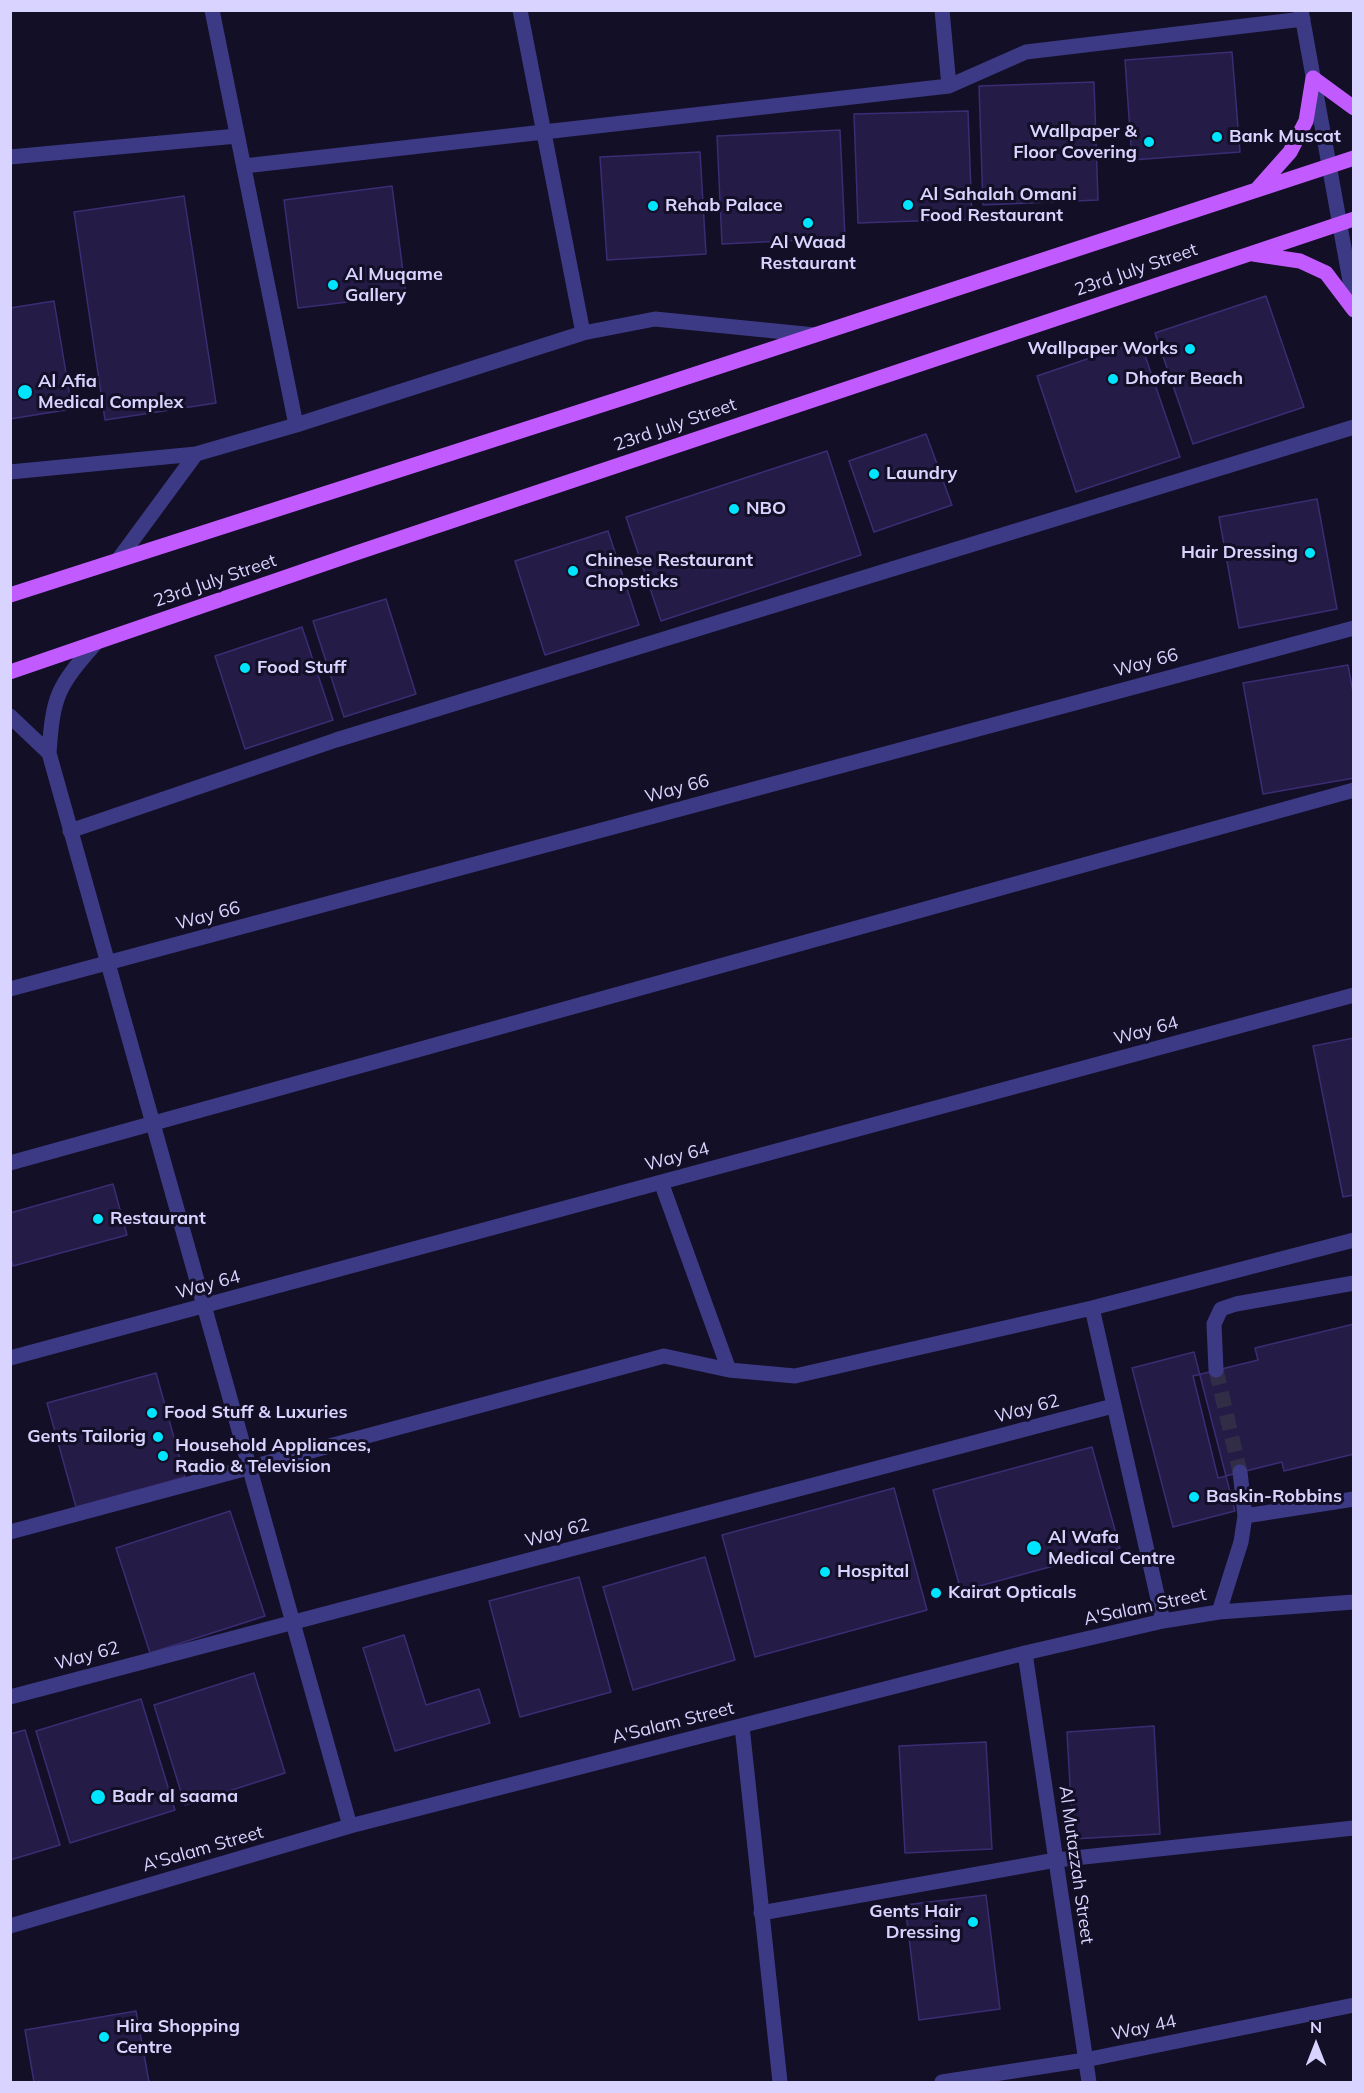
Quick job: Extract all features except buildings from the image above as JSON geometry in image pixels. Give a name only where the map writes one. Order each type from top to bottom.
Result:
[{"type":"main road","points":[[1256,189],[1290,152],[1306,121],[1313,78],[1353,108]]},
{"type":"main road","points":[[10,595],[815,335],[1353,158]]},
{"type":"main road","name":"23rd July Street","points":[[10,672],[1347,222]]},
{"type":"main road","points":[[1247,254],[1300,261],[1326,273],[1353,310]]},
{"type":"street","points":[[212,10],[296,426]]},
{"type":"street","points":[[519,10],[583,333]]},
{"type":"street","points":[[942,10],[949,86]]},
{"type":"street","points":[[244,166],[949,86],[1026,52],[1302,15],[1330,166],[1347,222],[1353,303]]},
{"type":"street","points":[[10,157],[237,136]]},
{"type":"street","points":[[10,472],[196,454],[296,426],[583,333],[655,319],[815,335]]},
{"type":"street","points":[[70,831],[336,740],[1353,427]]},
{"type":"street","points":[[118,560],[196,454]]},
{"type":"street","name":"Way 66","points":[[10,989],[1353,628]]},
{"type":"street","points":[[95,644],[65,678],[52,709],[49,753],[350,1827]]},
{"type":"street","points":[[10,716],[49,753]]},
{"type":"street","points":[[10,1163],[1353,790]]},
{"type":"street","name":"Way 64","points":[[10,1358],[1353,995]]},
{"type":"street","points":[[662,1182],[729,1370]]},
{"type":"street","points":[[10,1532],[664,1356],[729,1370],[795,1376],[1092,1308],[1353,1240]]},
{"type":"street","points":[[1216,1370],[1214,1324],[1221,1310],[1236,1304],[1353,1283]]},
{"type":"street","points":[[1092,1308],[1163,1621]]},
{"type":"street","name":"Way 62","points":[[10,1697],[1113,1406]]},
{"type":"street","points":[[1219,1612],[1241,1542],[1245,1516],[1240,1472]]},
{"type":"street","points":[[1245,1516],[1353,1499]]},
{"type":"street","name":"A'Salam Street","points":[[10,1926],[350,1827],[1025,1653],[1163,1621],[1219,1612],[1353,1602]]},
{"type":"street","name":"Al Mutazzah Street","points":[[1025,1653],[1089,2082]]},
{"type":"street","points":[[742,1726],[780,2082]]},
{"type":"street","points":[[761,1913],[1056,1860],[1353,1828]]},
{"type":"street","name":"Way 44","points":[[942,2082],[1086,2060],[1353,2005]]},
{"type":"tunnel","points":[[1216,1370],[1240,1472]]},
{"type":"place","name":"Bank Muscat","points":[[1217,137]]},
{"type":"place","name":"Wallpaper & Floor Covering","points":[[1149,142]]},
{"type":"place","name":"Al Sahalah Omani Food Restaurant","points":[[908,205]]},
{"type":"place","name":"Rehab Palace","points":[[653,206]]},
{"type":"place","name":"Al Waad Restaurant","points":[[808,223]]},
{"type":"place","name":"Al Muqame Gallery","points":[[333,285]]},
{"type":"place","name":"Wallpaper Works","points":[[1190,349]]},
{"type":"place","name":"Dhofar Beach","points":[[1113,379]]},
{"type":"place","name":"Al Afia Medical Complex","points":[[25,392]]},
{"type":"place","name":"Laundry","points":[[874,474]]},
{"type":"place","name":"NBO","points":[[734,509]]},
{"type":"place","name":"Hair Dressing","points":[[1310,553]]},
{"type":"place","name":"Chinese Restaurant Chopsticks","points":[[573,571]]},
{"type":"place","name":"Food Stuff","points":[[245,668]]},
{"type":"place","name":"Restaurant","points":[[98,1219]]},
{"type":"place","name":"Food Stuff & Luxuries","points":[[152,1413]]},
{"type":"place","name":"Gents Tailorig","points":[[158,1437]]},
{"type":"place","name":"Household Appliances, Radio & Television","points":[[163,1456]]},
{"type":"place","name":"Baskin-Robbins","points":[[1194,1497]]},
{"type":"place","name":"Al Wafa Medical Centre","points":[[1034,1548]]},
{"type":"place","name":"Hospital","points":[[825,1572]]},
{"type":"place","name":"Kairat Opticals","points":[[936,1593]]},
{"type":"place","name":"Badr al saama","points":[[98,1797]]},
{"type":"place","name":"Gents Hair Dressing","points":[[973,1922]]},
{"type":"place","name":"Hira Shopping Centre","points":[[104,2037]]}]
